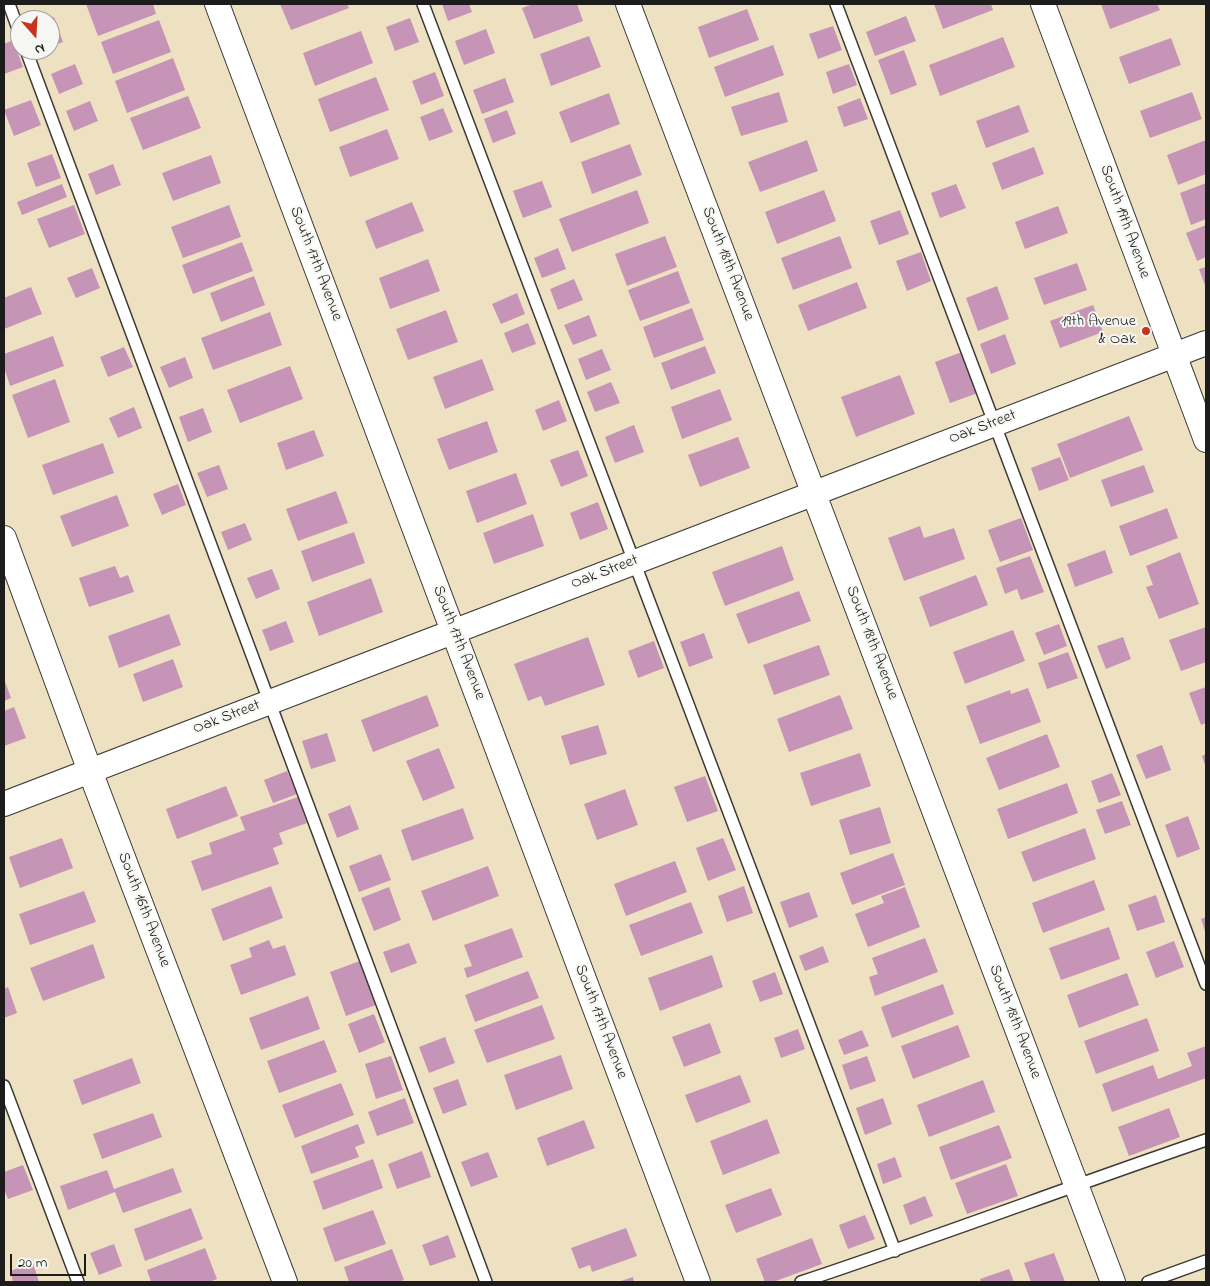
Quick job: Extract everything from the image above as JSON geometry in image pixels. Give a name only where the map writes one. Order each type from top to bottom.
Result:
[{"type":"street","name":"South 17th Avenue","points":[[217,4],[698,1282]]},
{"type":"street","name":"South 18th Avenue","points":[[628,4],[1113,1282]]},
{"type":"street","name":"South 19th Avenue","points":[[1043,4],[1206,440]]},
{"type":"street","name":"Oak Street","points":[[4,804],[1206,342]]},
{"type":"street","name":"South 16th Avenue","points":[[4,538],[90,771],[285,1282]]},
{"type":"lane","points":[[423,4],[895,1251]]},
{"type":"lane","points":[[836,4],[1206,984]]},
{"type":"lane","points":[[30,60],[486,1282]]},
{"type":"lane","points":[[4,1086],[78,1282]]},
{"type":"lane","points":[[801,1282],[895,1251],[1076,1184],[1206,1140]]},
{"type":"lane","points":[[1148,1282],[1206,1261]]},
{"type":"building","points":[[86,4],[153,4],[156,14],[98,36]]},
{"type":"building","points":[[280,4],[347,4],[349,8],[291,30]]},
{"type":"building","points":[[442,4],[469,4],[472,12],[448,21]]},
{"type":"building","points":[[533,4],[577,4],[583,21],[534,39],[522,8]]},
{"type":"building","points":[[934,4],[991,4],[993,10],[943,29]]},
{"type":"building","points":[[1101,4],[1157,4],[1160,10],[1110,29]]},
{"type":"building","points":[[747,9],[759,40],[709,58],[698,27]]},
{"type":"building","points":[[906,16],[916,41],[875,56],[866,32]]},
{"type":"building","points":[[410,18],[419,42],[395,51],[386,27]]},
{"type":"building","points":[[159,20],[171,52],[113,74],[101,42]]},
{"type":"building","points":[[833,26],[842,50],[818,59],[809,34]]},
{"type":"building","points":[[486,29],[495,53],[464,65],[455,41]]},
{"type":"building","points":[[361,31],[373,63],[315,86],[303,53]]},
{"type":"building","points":[[589,36],[601,67],[551,86],[540,54]]},
{"type":"building","points":[[1003,37],[1015,67],[940,96],[929,65]]},
{"type":"building","points":[[1171,38],[1181,65],[1129,84],[1119,57]]},
{"type":"building","points":[[10,41],[10,60],[20,60],[23,67],[4,74],[4,44]]},
{"type":"building","points":[[773,45],[784,75],[725,97],[714,67]]},
{"type":"building","points":[[904,50],[917,85],[891,95],[878,60]]},
{"type":"building","points":[[173,58],[185,90],[127,113],[115,81]]},
{"type":"building","points":[[75,64],[83,84],[59,94],[51,74]]},
{"type":"building","points":[[849,64],[857,85],[833,94],[826,72]]},
{"type":"building","points":[[435,72],[444,96],[421,105],[412,81]]},
{"type":"building","points":[[376,77],[389,110],[330,132],[318,99]]},
{"type":"building","points":[[505,78],[514,102],[482,114],[473,90]]},
{"type":"building","points":[[779,92],[788,122],[741,136],[731,107]]},
{"type":"building","points":[[1192,92],[1202,119],[1150,138],[1140,111]]},
{"type":"building","points":[[609,93],[620,124],[571,143],[559,112]]},
{"type":"building","points":[[188,96],[201,128],[143,150],[130,118]]},
{"type":"building","points":[[860,98],[868,119],[844,127],[837,107]]},
{"type":"building","points":[[31,100],[41,125],[14,136],[4,110]]},
{"type":"building","points":[[90,101],[98,121],[74,131],[66,111]]},
{"type":"building","points":[[1019,105],[1029,132],[986,148],[976,121]]},
{"type":"building","points":[[443,108],[453,132],[429,141],[420,117]]},
{"type":"building","points":[[507,110],[516,134],[493,143],[484,119]]},
{"type":"building","points":[[387,129],[399,159],[350,177],[339,147]]},
{"type":"building","points":[[807,140],[818,171],[760,192],[748,162]]},
{"type":"building","points":[[1206,140],[1206,174],[1178,185],[1167,155]]},
{"type":"building","points":[[630,144],[642,175],[592,194],[581,162]]},
{"type":"building","points":[[1034,147],[1044,174],[1002,190],[992,163]]},
{"type":"building","points":[[52,154],[61,178],[36,187],[27,163]]},
{"type":"building","points":[[211,155],[221,183],[173,201],[162,173]]},
{"type":"building","points":[[113,164],[121,185],[96,195],[88,174]]},
{"type":"building","points":[[542,181],[552,207],[523,218],[513,191]]},
{"type":"building","points":[[1206,183],[1206,219],[1191,225],[1180,193]]},
{"type":"building","points":[[62,184],[67,197],[22,215],[17,202]]},
{"type":"building","points":[[956,184],[966,208],[940,218],[931,193]]},
{"type":"building","points":[[637,190],[649,223],[572,252],[559,219]]},
{"type":"building","points":[[824,190],[836,221],[777,244],[765,212]]},
{"type":"building","points":[[412,202],[424,231],[376,249],[365,221]]},
{"type":"building","points":[[74,205],[85,234],[49,248],[37,219]]},
{"type":"building","points":[[229,205],[241,237],[183,258],[171,227]]},
{"type":"building","points":[[1058,206],[1068,233],[1025,249],[1015,222]]},
{"type":"building","points":[[900,210],[909,234],[879,245],[870,221]]},
{"type":"building","points":[[1206,225],[1206,257],[1197,261],[1186,233]]},
{"type":"building","points":[[665,236],[677,267],[627,286],[615,254]]},
{"type":"building","points":[[840,236],[852,268],[793,290],[781,258]]},
{"type":"building","points":[[242,242],[253,271],[193,294],[182,265]]},
{"type":"building","points":[[558,248],[566,269],[542,278],[534,258]]},
{"type":"building","points":[[921,252],[931,281],[907,291],[896,261]]},
{"type":"building","points":[[428,259],[440,291],[390,309],[379,278]]},
{"type":"building","points":[[1077,263],[1087,290],[1044,305],[1034,278]]},
{"type":"building","points":[[1206,267],[1206,288],[1199,269]]},
{"type":"building","points":[[92,268],[100,288],[76,298],[67,278]]},
{"type":"building","points":[[678,271],[690,303],[640,321],[628,290]]},
{"type":"building","points":[[254,276],[265,305],[221,322],[210,293]]},
{"type":"building","points":[[574,279],[583,300],[558,310],[550,289]]},
{"type":"building","points":[[857,282],[867,308],[808,331],[798,305]]},
{"type":"building","points":[[997,286],[1009,319],[978,331],[966,298]]},
{"type":"building","points":[[31,287],[42,314],[4,329],[4,298]]},
{"type":"building","points":[[517,293],[525,314],[501,324],[492,304]]},
{"type":"building","points":[[1093,305],[1103,332],[1060,348],[1050,321]]},
{"type":"building","points":[[692,308],[704,340],[654,358],[643,327]]},
{"type":"building","points":[[446,310],[458,342],[408,360],[396,329]]},
{"type":"building","points":[[270,312],[282,345],[213,370],[201,338]]},
{"type":"building","points":[[589,315],[597,336],[573,345],[564,325]]},
{"type":"building","points":[[528,323],[536,344],[512,353],[504,333]]},
{"type":"building","points":[[1005,334],[1016,364],[991,374],[980,344]]},
{"type":"building","points":[[53,336],[64,366],[10,386],[4,367],[4,354]]},
{"type":"building","points":[[705,346],[716,373],[671,390],[661,363]]},
{"type":"building","points":[[124,347],[133,367],[108,377],[100,357]]},
{"type":"building","points":[[602,349],[611,370],[586,380],[578,359]]},
{"type":"building","points":[[962,352],[978,393],[950,403],[935,362]]},
{"type":"building","points":[[185,357],[193,378],[169,388],[160,367]]},
{"type":"building","points":[[482,359],[494,390],[445,409],[433,377]]},
{"type":"building","points":[[290,366],[303,399],[240,423],[227,390]]},
{"type":"building","points":[[900,375],[915,414],[856,437],[841,397]]},
{"type":"building","points":[[55,379],[70,422],[28,438],[12,395]]},
{"type":"building","points":[[611,382],[620,403],[595,412],[587,392]]},
{"type":"building","points":[[720,389],[732,420],[682,439],[671,407]]},
{"type":"building","points":[[559,400],[567,421],[543,431],[535,410]]},
{"type":"building","points":[[134,407],[142,428],[118,438],[109,418]]},
{"type":"building","points":[[203,408],[212,432],[188,442],[179,417]]},
{"type":"building","points":[[1129,416],[1143,450],[1070,478],[1057,444]]},
{"type":"building","points":[[487,421],[498,452],[449,470],[437,439]]},
{"type":"building","points":[[634,425],[644,452],[615,463],[605,437]]},
{"type":"building","points":[[314,430],[324,456],[286,470],[277,443]]},
{"type":"building","points":[[738,437],[750,468],[700,487],[688,455]]},
{"type":"building","points":[[103,443],[114,473],[53,495],[42,465]]},
{"type":"building","points":[[578,450],[588,476],[561,487],[550,460]]},
{"type":"building","points":[[1060,457],[1069,480],[1039,491],[1031,468]]},
{"type":"building","points":[[219,465],[228,489],[207,497],[197,473]]},
{"type":"building","points":[[1144,465],[1154,492],[1111,507],[1101,480]]},
{"type":"building","points":[[516,473],[527,504],[477,523],[466,491]]},
{"type":"building","points":[[178,484],[186,505],[162,515],[153,494]]},
{"type":"building","points":[[336,491],[348,523],[298,541],[286,509]]},
{"type":"building","points":[[117,495],[129,526],[72,547],[60,516]]},
{"type":"building","points":[[598,502],[608,529],[580,540],[570,513]]},
{"type":"building","points":[[1167,508],[1178,538],[1130,556],[1119,526]]},
{"type":"building","points":[[533,514],[544,546],[494,564],[483,533]]},
{"type":"building","points":[[1021,518],[1033,550],[1000,562],[988,530]]},
{"type":"building","points":[[245,523],[252,540],[228,550],[221,532]]},
{"type":"building","points":[[920,526],[924,538],[954,528],[965,559],[904,581],[888,538]]},
{"type":"building","points":[[354,532],[365,563],[312,582],[301,551]]},
{"type":"building","points":[[782,546],[794,580],[725,606],[712,572]]},
{"type":"building","points":[[1105,550],[1113,573],[1075,587],[1067,564]]},
{"type":"building","points":[[1180,552],[1199,604],[1159,619],[1146,587],[1153,585],[1146,566]]},
{"type":"building","points":[[1030,556],[1044,592],[1021,600],[1017,589],[1005,594],[996,568]]},
{"type":"building","points":[[115,566],[120,578],[128,575],[134,592],[89,607],[79,578]]},
{"type":"building","points":[[272,569],[280,589],[256,599],[247,578]]},
{"type":"building","points":[[976,575],[988,605],[930,627],[919,597]]},
{"type":"building","points":[[371,578],[383,612],[319,636],[307,602]]},
{"type":"building","points":[[799,591],[811,621],[748,644],[736,614]]},
{"type":"building","points":[[169,614],[181,645],[119,668],[108,636]]},
{"type":"building","points":[[286,621],[294,642],[270,651],[262,630]]},
{"type":"building","points":[[1059,624],[1067,646],[1044,655],[1035,633]]},
{"type":"building","points":[[1206,627],[1206,662],[1181,671],[1169,640]]},
{"type":"building","points":[[1013,630],[1025,661],[965,684],[953,652]]},
{"type":"building","points":[[704,633],[713,658],[689,667],[680,642]]},
{"type":"building","points":[[588,637],[605,685],[545,706],[541,696],[528,701],[514,664]]},
{"type":"building","points":[[1123,637],[1131,659],[1106,669],[1097,646]]},
{"type":"building","points":[[654,641],[664,668],[638,678],[628,651]]},
{"type":"building","points":[[819,645],[830,675],[774,695],[763,665]]},
{"type":"building","points":[[1068,652],[1078,678],[1047,689],[1038,663]]},
{"type":"building","points":[[173,659],[183,687],[143,702],[133,674]]},
{"type":"building","points":[[4,679],[11,698],[4,701]]},
{"type":"building","points":[[1206,687],[1206,723],[1201,725],[1189,693]]},
{"type":"building","points":[[1028,688],[1041,722],[980,744],[966,706],[1010,690],[1011,694]]},
{"type":"building","points":[[427,695],[439,726],[373,752],[361,720]]},
{"type":"building","points":[[840,695],[853,729],[789,752],[777,719]]},
{"type":"building","points":[[14,707],[26,738],[4,746],[4,711]]},
{"type":"building","points":[[598,725],[607,754],[570,765],[561,736]]},
{"type":"building","points":[[327,733],[336,761],[311,769],[302,741]]},
{"type":"building","points":[[1047,734],[1060,767],[999,790],[986,758]]},
{"type":"building","points":[[1162,745],[1171,770],[1146,779],[1136,755]]},
{"type":"building","points":[[439,748],[455,788],[423,801],[406,761]]},
{"type":"building","points":[[860,753],[871,786],[811,806],[800,773]]},
{"type":"building","points":[[1206,754],[1206,768],[1202,756]]},
{"type":"building","points":[[287,771],[297,794],[273,803],[264,780]]},
{"type":"building","points":[[1112,773],[1121,795],[1099,803],[1091,781]]},
{"type":"building","points":[[705,776],[718,811],[687,822],[674,787]]},
{"type":"building","points":[[1067,783],[1078,813],[1008,839],[997,809]]},
{"type":"building","points":[[226,786],[238,816],[177,839],[166,809]]},
{"type":"building","points":[[625,789],[638,825],[597,840],[584,804]]},
{"type":"building","points":[[298,797],[307,823],[279,833],[283,844],[273,848],[279,864],[202,891],[191,861],[212,854],[209,843],[245,830],[240,817]]},
{"type":"building","points":[[1122,801],[1131,825],[1105,834],[1096,810]]},
{"type":"building","points":[[350,805],[359,829],[337,838],[328,814]]},
{"type":"building","points":[[880,807],[891,843],[850,855],[839,820]]},
{"type":"building","points":[[463,808],[474,839],[412,861],[401,830]]},
{"type":"building","points":[[1188,816],[1200,849],[1177,858],[1165,825]]},
{"type":"building","points":[[1085,828],[1096,859],[1033,882],[1021,852]]},
{"type":"building","points":[[62,838],[73,868],[20,888],[9,857]]},
{"type":"building","points":[[723,838],[736,870],[708,881],[696,848]]},
{"type":"building","points":[[893,853],[905,885],[852,905],[840,873]]},
{"type":"building","points":[[381,854],[391,880],[359,892],[349,866]]},
{"type":"building","points":[[675,861],[687,892],[626,916],[614,884]]},
{"type":"building","points":[[488,866],[499,896],[433,921],[421,891]]},
{"type":"building","points":[[1094,880],[1105,910],[1043,933],[1032,903]]},
{"type":"building","points":[[271,886],[283,918],[223,941],[211,909]]},
{"type":"building","points":[[744,886],[753,913],[727,922],[718,896]]},
{"type":"building","points":[[389,887],[401,920],[374,931],[361,898]]},
{"type":"building","points":[[905,887],[920,927],[868,947],[855,914],[884,903],[881,896]]},
{"type":"building","points":[[84,891],[96,922],[30,945],[19,914]]},
{"type":"building","points":[[809,892],[818,917],[789,928],[780,902]]},
{"type":"building","points":[[1156,895],[1165,922],[1137,931],[1128,905]]},
{"type":"building","points":[[691,902],[703,933],[641,956],[629,925]]},
{"type":"building","points":[[1206,917],[1206,934],[1201,919]]},
{"type":"building","points":[[1109,927],[1120,959],[1061,980],[1049,948]]},
{"type":"building","points":[[512,928],[523,957],[467,978],[464,968],[472,966],[464,945]]},
{"type":"building","points":[[925,938],[938,972],[875,996],[869,977],[878,974],[872,958]]},
{"type":"building","points":[[269,940],[273,949],[285,945],[296,975],[241,995],[230,965],[252,957],[249,948]]},
{"type":"building","points":[[1174,941],[1184,967],[1156,978],[1146,952]]},
{"type":"building","points":[[409,943],[417,963],[391,973],[383,952]]},
{"type":"building","points":[[93,944],[105,978],[43,1001],[30,968]]},
{"type":"building","points":[[823,946],[829,962],[805,971],[799,956]]},
{"type":"building","points":[[712,955],[723,987],[660,1011],[648,978]]},
{"type":"building","points":[[360,961],[376,1005],[346,1016],[330,972]]},
{"type":"building","points":[[528,971],[539,998],[475,1022],[465,995]]},
{"type":"building","points":[[775,972],[783,994],[760,1002],[752,981]]},
{"type":"building","points":[[1127,973],[1139,1005],[1079,1028],[1067,995]]},
{"type":"building","points":[[943,984],[954,1014],[892,1038],[881,1007]]},
{"type":"building","points":[[8,987],[17,1013],[4,1018],[4,989]]},
{"type":"building","points":[[308,996],[320,1029],[261,1050],[249,1018]]},
{"type":"building","points":[[542,1005],[555,1039],[487,1063],[474,1030]]},
{"type":"building","points":[[374,1014],[385,1042],[359,1053],[348,1024]]},
{"type":"building","points":[[1147,1018],[1159,1051],[1096,1074],[1084,1041]]},
{"type":"building","points":[[710,1023],[721,1053],[684,1067],[672,1037]]},
{"type":"building","points":[[958,1025],[970,1057],[913,1079],[901,1046]]},
{"type":"building","points":[[798,1029],[805,1049],[781,1058],[774,1038]]},
{"type":"building","points":[[862,1030],[869,1046],[844,1055],[838,1040]]},
{"type":"building","points":[[445,1037],[455,1063],[429,1073],[419,1047]]},
{"type":"building","points":[[324,1040],[337,1072],[279,1093],[267,1061]]},
{"type":"building","points":[[1206,1046],[1206,1078],[1112,1112],[1102,1084],[1153,1065],[1158,1079],[1192,1066],[1187,1053]]},
{"type":"building","points":[[561,1055],[573,1089],[516,1110],[504,1075]]},
{"type":"building","points":[[391,1056],[403,1090],[376,1099],[365,1064]]},
{"type":"building","points":[[867,1056],[876,1081],[850,1090],[842,1065]]},
{"type":"building","points":[[132,1058],[141,1083],[82,1105],[73,1080]]},
{"type":"building","points":[[740,1075],[751,1102],[696,1123],[685,1095]]},
{"type":"building","points":[[458,1079],[467,1105],[443,1114],[433,1088]]},
{"type":"building","points":[[983,1080],[995,1112],[929,1137],[917,1105]]},
{"type":"building","points":[[341,1083],[354,1115],[295,1138],[282,1105]]},
{"type":"building","points":[[405,1098],[414,1123],[377,1136],[368,1112]]},
{"type":"building","points":[[883,1098],[892,1124],[865,1135],[856,1108]]},
{"type":"building","points":[[1169,1108],[1180,1137],[1129,1156],[1118,1127]]},
{"type":"building","points":[[153,1113],[162,1137],[102,1159],[93,1134]]},
{"type":"building","points":[[767,1119],[780,1153],[723,1175],[710,1141]]},
{"type":"building","points":[[584,1120],[595,1148],[547,1166],[537,1138]]},
{"type":"building","points":[[358,1124],[365,1143],[355,1147],[359,1157],[311,1174],[301,1146]]},
{"type":"building","points":[[999,1125],[1012,1158],[951,1180],[939,1147]]},
{"type":"building","points":[[422,1151],[431,1177],[397,1189],[388,1164]]},
{"type":"building","points":[[488,1152],[498,1177],[471,1187],[461,1162]]},
{"type":"building","points":[[895,1157],[902,1177],[883,1184],[877,1164]]},
{"type":"building","points":[[373,1159],[383,1188],[323,1210],[313,1181]]},
{"type":"building","points":[[1006,1164],[1018,1196],[967,1214],[955,1183]]},
{"type":"building","points":[[23,1165],[33,1190],[8,1199],[4,1189],[4,1172]]},
{"type":"building","points":[[173,1168],[182,1192],[123,1213],[115,1192],[68,1210],[60,1186],[107,1170],[114,1189]]},
{"type":"building","points":[[771,1188],[782,1215],[736,1233],[725,1205]]},
{"type":"building","points":[[925,1196],[933,1216],[910,1225],[903,1205]]},
{"type":"building","points":[[191,1208],[203,1239],[145,1261],[134,1229]]},
{"type":"building","points":[[373,1210],[386,1244],[335,1262],[323,1228]]},
{"type":"building","points":[[865,1215],[875,1239],[848,1249],[839,1225]]},
{"type":"building","points":[[626,1228],[637,1256],[592,1272],[590,1265],[579,1269],[571,1248]]},
{"type":"building","points":[[448,1235],[456,1257],[430,1266],[422,1245]]},
{"type":"building","points":[[812,1238],[822,1264],[773,1282],[765,1282],[756,1259]]},
{"type":"building","points":[[114,1244],[122,1266],[99,1275],[90,1253]]},
{"type":"building","points":[[205,1248],[217,1279],[209,1282],[151,1282],[147,1270]]},
{"type":"building","points":[[392,1249],[404,1280],[397,1282],[349,1282],[344,1267]]},
{"type":"building","points":[[1054,1253],[1065,1282],[1031,1282],[1024,1263]]},
{"type":"building","points":[[33,1263],[39,1282],[13,1282],[10,1271]]},
{"type":"building","points":[[1009,1269],[1014,1282],[981,1282],[980,1279]]},
{"type":"building","points":[[633,1277],[634,1282],[618,1282]]},
{"type":"place","name":"19th Avenue & Oak","points":[[1146,331]]}]
